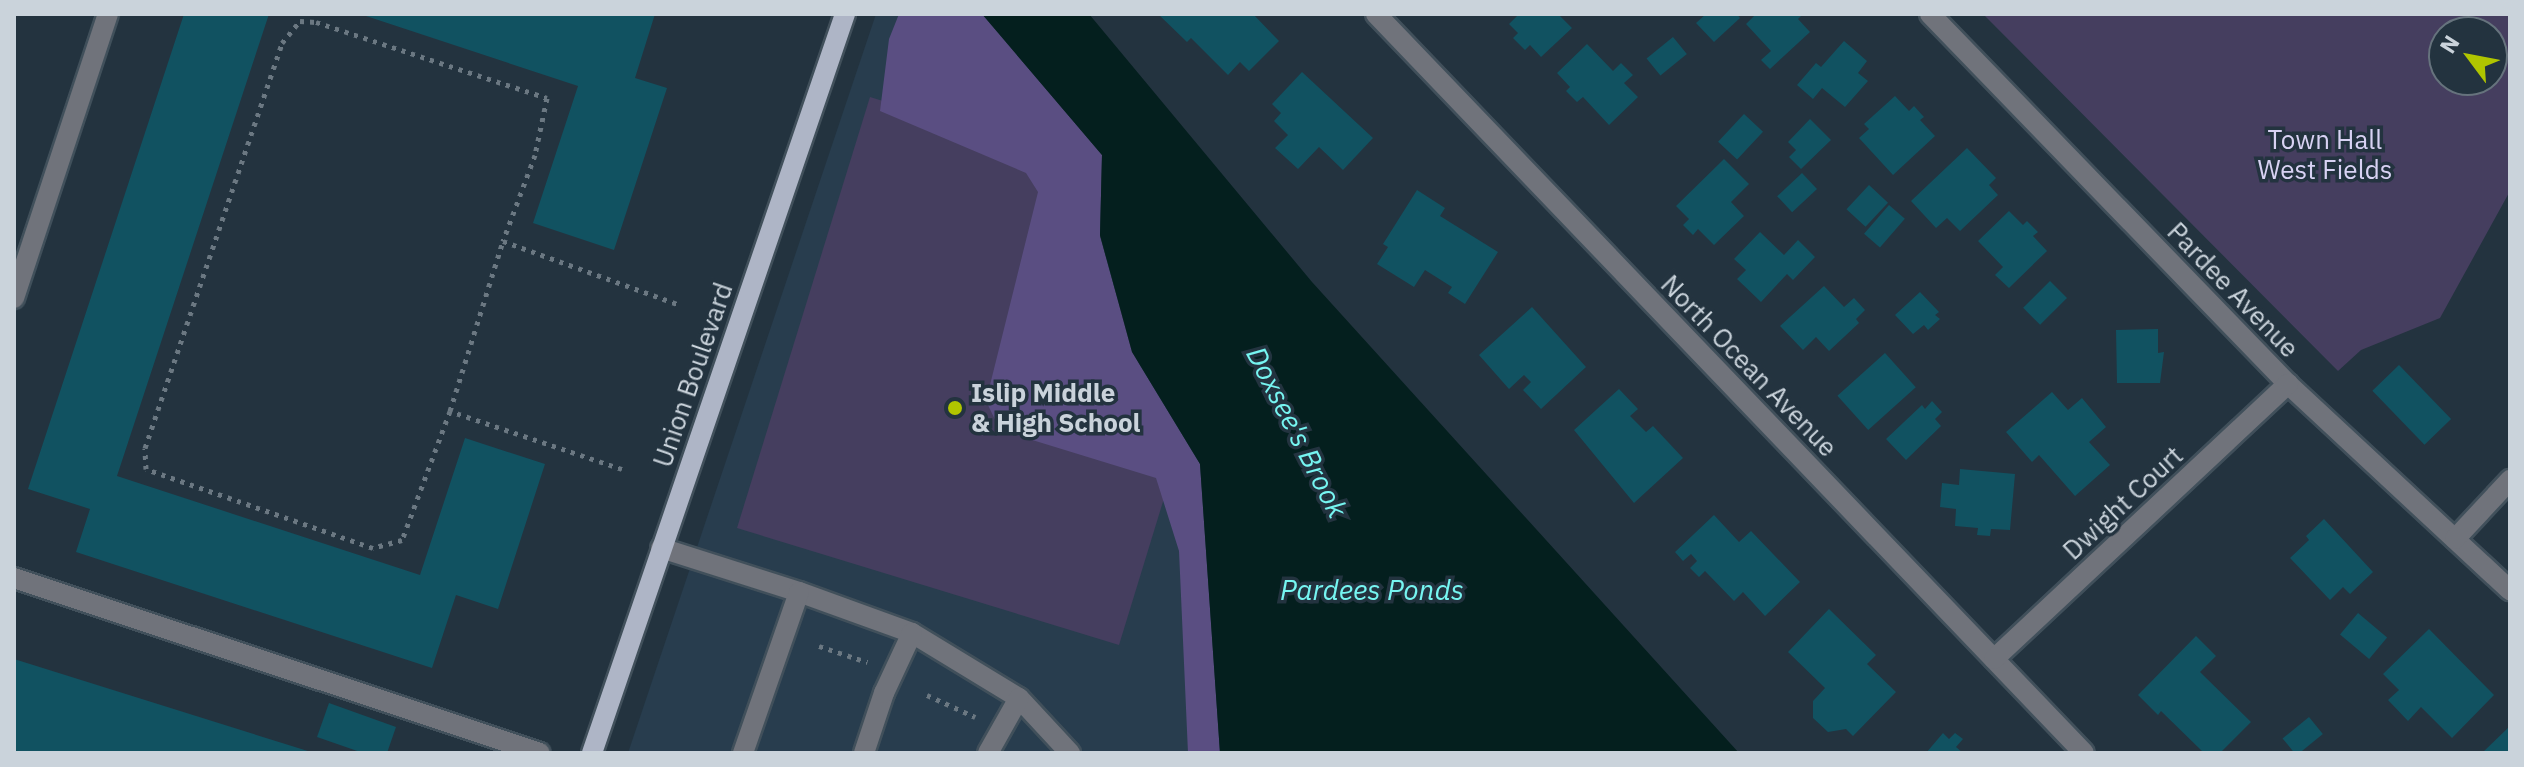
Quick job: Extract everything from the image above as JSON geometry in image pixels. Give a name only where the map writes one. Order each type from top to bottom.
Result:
[{"type":"main road","name":"Union Boulevard","points":[[592,753],[845,14]]},
{"type":"street","points":[[14,298],[108,14]]},
{"type":"street","name":"North Ocean Avenue","points":[[1376,14],[2084,753]]},
{"type":"street","name":"Pardee Avenue","points":[[1930,14],[2288,384],[2510,590]]},
{"type":"street","name":"Dwight Court","points":[[1994,659],[2288,384]]},
{"type":"street","points":[[2455,539],[2510,480]]},
{"type":"street","points":[[661,548],[799,592],[912,633],[1019,698],[1070,753]]},
{"type":"street","points":[[14,578],[540,753]]},
{"type":"street","points":[[743,753],[799,592]]},
{"type":"street","points":[[864,753],[884,693],[912,633]]},
{"type":"street","points":[[988,753],[1019,698]]},
{"type":"path","points":[[300,21],[316,22],[547,98],[535,155],[503,241],[450,411],[402,540],[373,548],[146,469],[145,448],[282,43],[300,21]]},
{"type":"path","points":[[503,241],[677,304]]},
{"type":"path","points":[[450,411],[622,469]]},
{"type":"path","points":[[819,646],[869,663]]},
{"type":"path","points":[[927,695],[975,717]]},
{"type":"shaded area","name":"Islip Middle & High School","points":[[876,14],[995,14],[1200,464],[1220,753],[628,753]]},
{"type":"shaded area","points":[[899,14],[982,14],[1102,155],[1100,236],[1132,352],[1200,464],[1220,753],[1188,753],[1179,551],[1156,478],[1000,430],[986,401],[1038,192],[1026,173],[880,111],[889,39]]},
{"type":"green space","name":"Town Hall West Fields","points":[[1983,14],[2510,14],[2510,191],[2440,318],[2361,350],[2338,371]]},
{"type":"green space","points":[[870,97],[1072,159],[1173,469],[1119,645],[737,528]]},
{"type":"water","name":"Pardees Ponds","points":[[982,14],[1089,14],[1312,282],[1739,753],[1220,753],[1200,464],[1132,352],[1100,235],[1102,155]]},
{"type":"building","points":[[184,14],[269,14],[117,476],[420,575],[465,438],[545,464],[498,609],[456,595],[432,668],[76,552],[90,509],[28,489]]},
{"type":"building","points":[[360,14],[655,14],[635,78],[667,88],[614,250],[533,223],[578,86]]},
{"type":"building","points":[[1158,14],[1253,14],[1279,41],[1249,71],[1240,62],[1228,75],[1191,38],[1187,42]]},
{"type":"building","points":[[1519,14],[1558,14],[1572,28],[1541,57],[1530,45],[1525,50],[1513,38],[1518,33],[1509,24]]},
{"type":"building","points":[[1706,14],[1737,14],[1740,18],[1714,42],[1696,23]]},
{"type":"building","points":[[1756,14],[1803,14],[1798,19],[1810,32],[1770,69],[1761,60],[1771,51],[1746,24]]},
{"type":"building","points":[[1673,37],[1687,54],[1660,75],[1647,58]]},
{"type":"building","points":[[1844,41],[1867,61],[1858,73],[1868,81],[1845,107],[1822,88],[1813,99],[1797,85],[1816,63],[1821,67]]},
{"type":"building","points":[[1587,44],[1613,71],[1621,63],[1633,75],[1624,83],[1638,97],[1609,125],[1583,97],[1577,102],[1566,91],[1570,87],[1557,73]]},
{"type":"building","points":[[1302,72],[1373,138],[1343,170],[1319,147],[1298,169],[1275,148],[1288,135],[1274,121],[1281,113],[1272,104]]},
{"type":"building","points":[[1895,96],[1909,111],[1914,106],[1924,117],[1920,120],[1935,136],[1893,175],[1859,138],[1869,129],[1864,124]]},
{"type":"building","points":[[1744,114],[1763,132],[1737,160],[1718,142]]},
{"type":"building","points":[[1810,119],[1831,140],[1801,169],[1789,157],[1796,150],[1788,142]]},
{"type":"building","points":[[1967,148],[1996,178],[1989,185],[1998,195],[1960,231],[1947,218],[1936,228],[1911,201]]},
{"type":"building","points":[[1724,159],[1749,184],[1731,202],[1744,216],[1714,245],[1698,229],[1693,235],[1683,225],[1689,219],[1676,206]]},
{"type":"building","points":[[1802,173],[1817,189],[1792,212],[1777,196]]},
{"type":"building","points":[[1869,185],[1888,203],[1866,227],[1846,209]]},
{"type":"building","points":[[1417,190],[1445,208],[1440,216],[1498,252],[1465,304],[1448,293],[1452,287],[1425,270],[1414,287],[1377,264],[1388,247],[1383,244]]},
{"type":"building","points":[[1889,205],[1905,219],[1880,247],[1864,234]]},
{"type":"building","points":[[2009,211],[2023,225],[2027,221],[2038,232],[2033,236],[2047,251],[2009,288],[1995,275],[2003,267],[1978,241]]},
{"type":"building","points":[[1760,232],[1784,255],[1798,240],[1815,257],[1793,280],[1787,274],[1761,302],[1737,279],[1746,270],[1734,259]]},
{"type":"building","points":[[2050,281],[2067,298],[2040,325],[2023,308]]},
{"type":"building","points":[[1824,286],[1844,307],[1854,298],[1865,310],[1856,319],[1859,323],[1829,351],[1816,337],[1803,350],[1780,326]]},
{"type":"building","points":[[1920,292],[1939,312],[1935,315],[1940,319],[1928,330],[1924,325],[1913,334],[1895,315]]},
{"type":"building","points":[[1532,307],[1586,367],[1541,409],[1523,390],[1531,382],[1524,375],[1509,389],[1479,355]]},
{"type":"building","points":[[2158,329],[2158,353],[2164,352],[2160,383],[2117,383],[2116,330]]},
{"type":"building","points":[[1885,353],[1916,387],[1868,430],[1837,396]]},
{"type":"building","points":[[2399,365],[2451,419],[2424,445],[2372,391]]},
{"type":"building","points":[[1619,389],[1638,409],[1630,416],[1646,432],[1653,426],[1683,458],[1634,503],[1574,430]]},
{"type":"building","points":[[2052,392],[2068,410],[2082,398],[2106,427],[2089,442],[2110,465],[2075,496],[2039,455],[2032,462],[2006,432]]},
{"type":"building","points":[[1932,401],[1942,412],[1935,419],[1941,426],[1906,460],[1886,439],[1922,405],[1925,409]]},
{"type":"building","points":[[1960,469],[2015,474],[2010,530],[1991,529],[1990,536],[1977,535],[1978,528],[1955,526],[1956,509],[1940,507],[1942,483],[1959,485]]},
{"type":"building","points":[[1714,515],[1739,542],[1751,531],[1800,582],[1765,616],[1743,592],[1734,601],[1705,571],[1699,577],[1690,568],[1697,561],[1691,554],[1683,561],[1675,552]]},
{"type":"building","points":[[2324,519],[2373,572],[2350,594],[2343,587],[2330,600],[2290,558],[2309,540],[2306,536]]},
{"type":"building","points":[[1829,609],[1876,655],[1867,664],[1896,692],[1853,736],[1846,729],[1828,732],[1813,718],[1813,701],[1825,688],[1788,652]]},
{"type":"building","points":[[2358,613],[2387,637],[2369,659],[2340,634]]},
{"type":"building","points":[[2429,629],[2494,695],[2452,738],[2421,707],[2408,721],[2388,700],[2399,690],[2383,674]]},
{"type":"building","points":[[2196,636],[2216,656],[2200,672],[2251,722],[2220,753],[2204,753],[2161,711],[2158,715],[2138,695]]},
{"type":"building","points":[[14,659],[311,752],[311,753],[14,753]]},
{"type":"building","points":[[329,703],[396,727],[387,753],[363,753],[317,737]]},
{"type":"building","points":[[2309,717],[2323,734],[2300,753],[2294,753],[2283,738]]},
{"type":"building","points":[[2510,726],[2510,753],[2482,753]]},
{"type":"building","points":[[1943,733],[1949,739],[1955,733],[1963,739],[1956,747],[1963,753],[1926,753]]},
{"type":"place","name":"Islip Middle & High School","points":[[955,408]]},
{"type":"water label","name":"Doxsee's Brook","points":[[1297,432]]}]
